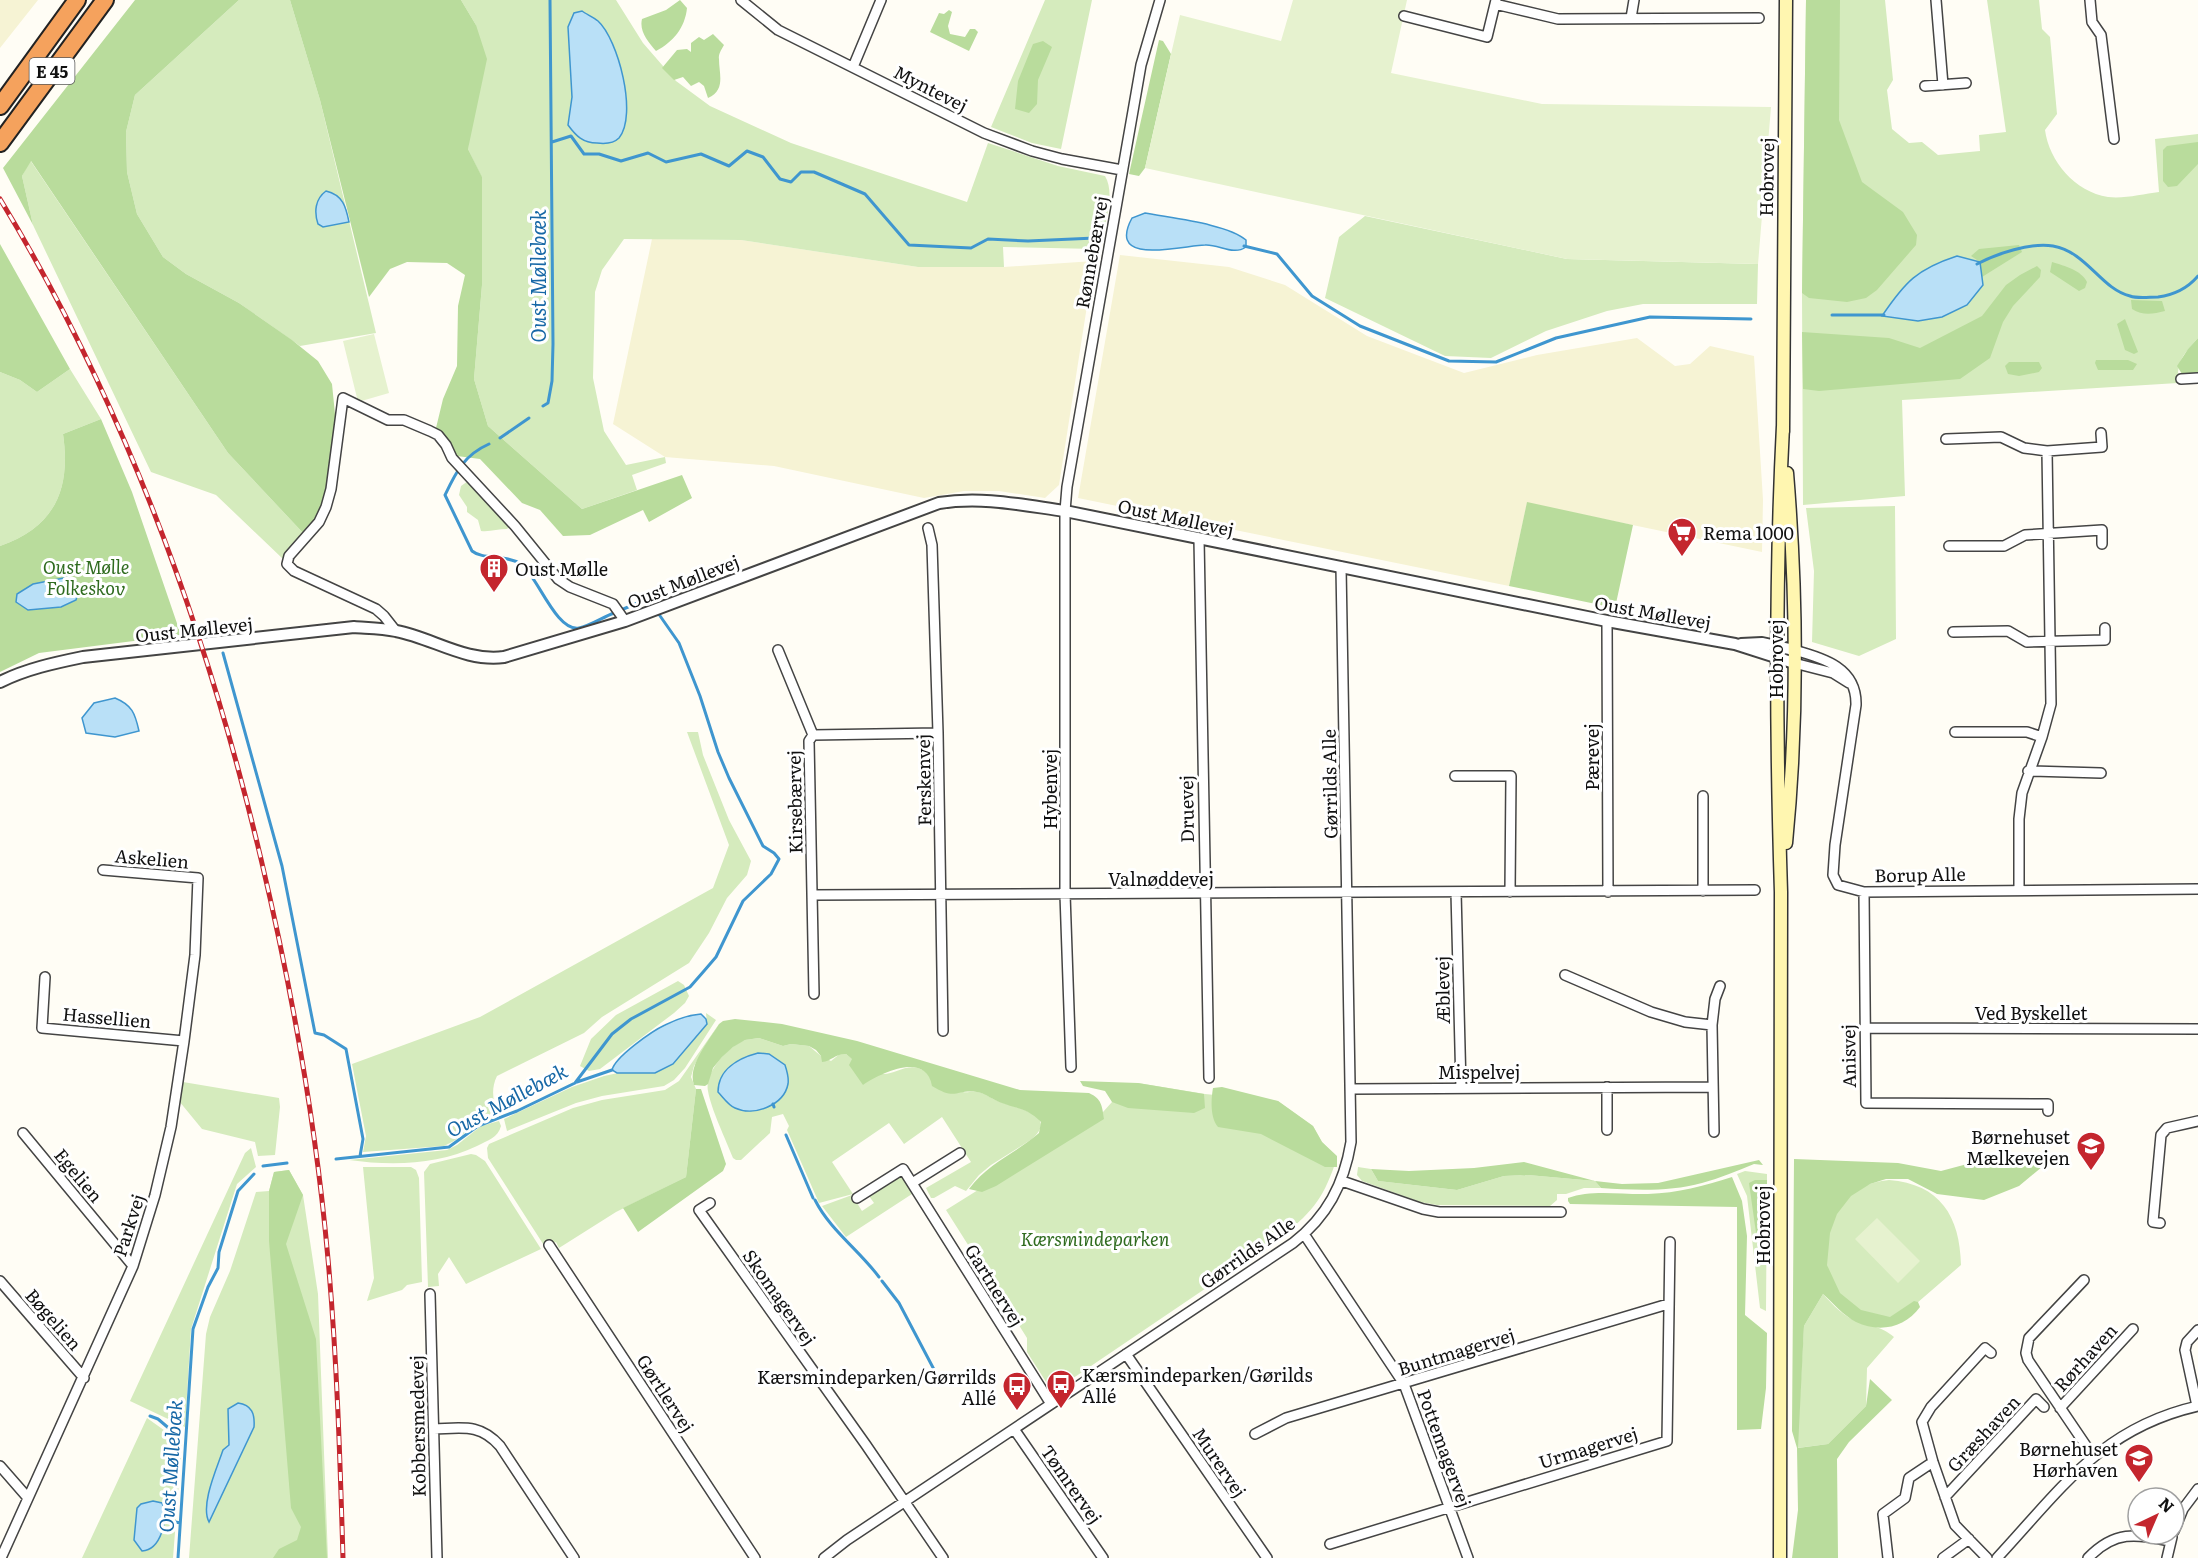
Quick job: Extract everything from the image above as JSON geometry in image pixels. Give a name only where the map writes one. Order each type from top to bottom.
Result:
[{"type":"highway","name":"E 45","points":[[0,105],[77,0]]},
{"type":"highway","name":"E 45","points":[[0,143],[105,0]]},
{"type":"main road","name":"Hobrovej","points":[[1780,1558],[1781,891],[1778,812],[1778,652],[1779,507],[1783,426],[1786,0]]},
{"type":"main road","name":"Hobrovej","points":[[1781,891],[1789,811],[1794,657],[1789,506],[1783,426]]},
{"type":"street","name":"Myntevej","points":[[741,0],[778,30],[984,133],[1032,151],[1122,170]]},
{"type":"street","points":[[853,67],[882,0]]},
{"type":"street","name":"Rønnebærvej","points":[[1065,511],[1067,487],[1141,66],[1160,0]]},
{"type":"street","points":[[1631,18],[1634,0]]},
{"type":"street","points":[[1936,0],[1943,85]]},
{"type":"street","points":[[2090,0],[2092,22],[2101,35],[2114,139]]},
{"type":"street","points":[[1404,16],[1487,37],[1496,2],[1558,19],[1759,18]]},
{"type":"street","points":[[1924,86],[1966,83]]},
{"type":"street","points":[[2181,379],[2198,378]]},
{"type":"street","name":"Oust Møllevej","points":[[395,630],[376,609],[294,571],[287,564],[289,556],[319,522],[326,507],[331,489],[343,398],[388,420],[404,420],[438,435],[452,458],[515,526],[558,579],[570,587],[613,604],[625,621]]},
{"type":"street","points":[[1946,439],[2001,437],[2024,448],[2047,451],[2102,447],[2101,433]]},
{"type":"street","points":[[2019,890],[2019,819],[2022,793],[2051,704],[2047,451]]},
{"type":"street","name":"Oust Møllevej","points":[[0,682],[26,671],[83,657],[354,627],[395,630],[471,656],[487,659],[504,657],[625,621],[939,503],[961,500],[997,501],[1065,511],[1607,621],[1735,644],[1762,643],[1778,652],[1794,657]]},
{"type":"street","name":"Hybenvej","points":[[1065,511],[1065,894],[1071,1067]]},
{"type":"street","name":"Ferskenvej","points":[[928,528],[932,545],[938,733],[943,1031]]},
{"type":"street","points":[[1949,546],[2004,546],[2025,535],[2102,530],[2102,544]]},
{"type":"street","name":"Druevej","points":[[1199,539],[1209,1078]]},
{"type":"street","name":"Gørrilds Alle","points":[[824,1558],[1304,1234],[1321,1216],[1342,1181],[1352,1142],[1341,567]]},
{"type":"street","name":"Pærevej","points":[[1607,621],[1608,892]]},
{"type":"street","points":[[1953,632],[2008,631],[2027,642],[2051,642],[2105,640],[2105,628]]},
{"type":"street","points":[[778,650],[813,735]]},
{"type":"street","name":"Borup Alle","points":[[1794,657],[1833,673],[1850,684],[1855,693],[1856,705],[1835,845],[1833,875],[1838,885],[1864,892],[2198,889]]},
{"type":"street","points":[[1955,732],[2026,732],[2042,737]]},
{"type":"street","name":"Kirsebærvej","points":[[814,994],[809,741],[813,735],[938,733]]},
{"type":"street","points":[[2028,771],[2101,773]]},
{"type":"street","points":[[1455,776],[1511,776],[1510,892]]},
{"type":"street","points":[[1703,796],[1703,891]]},
{"type":"street","name":"Askelien","points":[[103,870],[198,878]]},
{"type":"street","name":"Parkvej","points":[[1,1558],[133,1266],[155,1196],[171,1126],[184,1041],[195,955],[198,878]]},
{"type":"street","name":"Valnøddevej","points":[[813,895],[1755,890]]},
{"type":"street","name":"Æblevej","points":[[1456,892],[1461,1087]]},
{"type":"street","name":"Anisvej","points":[[1864,892],[1866,1103],[2048,1104],[2048,1111]]},
{"type":"street","points":[[1565,975],[1651,1012],[1685,1023],[1712,1024]]},
{"type":"street","name":"Hassellien","points":[[45,976],[42,1028],[184,1041]]},
{"type":"street","points":[[1714,1132],[1712,1024],[1715,999],[1720,986]]},
{"type":"street","name":"Ved Byskellet","points":[[1864,1028],[2198,1029]]},
{"type":"street","points":[[1606,1130],[1607,1087]]},
{"type":"street","name":"Mispelvej","points":[[1351,1089],[1713,1087]]},
{"type":"street","points":[[2160,1223],[2153,1222],[2161,1135],[2166,1128],[2198,1121]]},
{"type":"street","name":"Egelien","points":[[23,1133],[133,1266]]},
{"type":"street","points":[[857,1198],[903,1169],[912,1183],[960,1153]]},
{"type":"street","points":[[1342,1181],[1423,1209],[1439,1212],[1561,1212]]},
{"type":"street","name":"Gartnervej","points":[[912,1183],[1051,1404]]},
{"type":"street","name":"Skomagervej","points":[[710,1203],[699,1210],[905,1502]]},
{"type":"street","name":"Pottemagervej","points":[[1304,1234],[1404,1384],[1468,1558]]},
{"type":"street","name":"Urmagervej","points":[[1330,1544],[1667,1441],[1670,1242]]},
{"type":"street","name":"Gørtlervej","points":[[549,1245],[755,1558]]},
{"type":"street","name":"Rørhaven","points":[[2084,1280],[2029,1338],[2026,1346],[2028,1360],[2093,1456]]},
{"type":"street","name":"Bøgelien","points":[[0,1281],[84,1377]]},
{"type":"street","name":"Kobbersmedevej","points":[[430,1293],[437,1558]]},
{"type":"street","name":"Buntmagervej","points":[[1256,1434],[1286,1418],[1668,1304]]},
{"type":"street","name":"Rørhaven","points":[[2060,1408],[2133,1329]]},
{"type":"street","points":[[1997,1558],[2074,1473],[2118,1437],[2170,1413],[2197,1406],[2185,1350],[2187,1342],[2198,1330]]},
{"type":"street","name":"Græshaven","points":[[1987,1558],[1955,1525],[1922,1422],[1930,1407],[1985,1348],[1990,1353]]},
{"type":"street","name":"Murervej","points":[[1126,1354],[1267,1558]]},
{"type":"street","name":"Græshaven","points":[[1945,1497],[2036,1399],[2044,1407]]},
{"type":"street","points":[[434,1429],[471,1428],[482,1430],[492,1436],[574,1558]]},
{"type":"street","name":"Tømrervej","points":[[1014,1429],[1103,1558]]},
{"type":"street","name":"Græshaven","points":[[1887,1558],[1883,1514],[1905,1498],[1909,1478],[1933,1462]]},
{"type":"street","points":[[0,1466],[28,1498]]},
{"type":"street","points":[[2186,1505],[2198,1489]]},
{"type":"street","points":[[905,1502],[943,1558]]},
{"type":"street","points":[[2088,1558],[2113,1538],[2126,1536]]},
{"type":"street","points":[[1943,1558],[1968,1539]]},
{"type":"shaded area","points":[[0,0],[38,0],[0,48]]},
{"type":"shaded area","points":[[652,239],[741,240],[918,267],[1004,267],[1094,261],[1059,485],[1045,498],[999,491],[964,491],[924,498],[774,466],[665,457],[613,424]]},
{"type":"shaded area","points":[[1120,255],[1229,267],[1285,285],[1367,336],[1464,373],[1537,355],[1637,338],[1675,366],[1690,364],[1710,346],[1754,356],[1763,500],[1762,552],[1527,503],[1509,586],[1078,498]]},
{"type":"green space","points":[[135,0],[239,0],[135,95],[126,132],[127,172],[137,214],[163,257],[186,274],[239,303],[292,340],[318,361],[332,384],[336,424],[327,498],[320,516],[304,534],[228,453],[31,161],[22,176],[33,225],[3,168]]},
{"type":"green space","points":[[239,0],[290,0],[320,100],[376,333],[300,346],[239,303],[186,274],[163,257],[137,214],[127,172],[126,132],[135,95]]},
{"type":"green space","points":[[290,0],[461,0],[476,25],[487,59],[468,149],[482,177],[482,285],[474,379],[488,426],[582,509],[682,475],[692,498],[649,522],[643,510],[590,535],[563,536],[540,510],[522,503],[480,459],[457,456],[436,428],[443,399],[457,366],[458,306],[465,275],[447,263],[407,262],[390,269],[369,297],[320,100]]},
{"type":"green space","points":[[461,0],[616,0],[643,43],[676,81],[710,106],[791,143],[967,202],[988,143],[1058,166],[1105,176],[1108,183],[1109,201],[1100,246],[1096,249],[1003,247],[1004,267],[918,267],[741,240],[624,239],[602,270],[595,292],[593,378],[604,431],[626,465],[665,457],[666,463],[632,475],[637,490],[582,509],[488,426],[474,379],[482,285],[482,178],[468,149],[476,25]]},
{"type":"green space","points":[[680,0],[687,8],[684,22],[673,39],[656,51],[643,32],[642,19],[666,10]]},
{"type":"green space","points":[[1045,0],[1092,0],[1061,149],[1032,143],[991,127]]},
{"type":"green space","points":[[1293,0],[1407,0],[1391,73],[1542,104],[1771,107],[1758,264],[1567,259],[1145,168],[1180,15],[1281,41]]},
{"type":"green space","points":[[1806,0],[1885,0],[1893,80],[1887,90],[1892,129],[1909,143],[1922,142],[1938,155],[1980,151],[1979,135],[2006,132],[1987,0],[2039,0],[2042,29],[2050,37],[2057,114],[2045,130],[2058,164],[2085,189],[2108,197],[2127,197],[2159,192],[2155,139],[2198,134],[2198,338],[2182,358],[2178,383],[1902,400],[1905,496],[1803,505],[1802,293]]},
{"type":"green space","points":[[1806,0],[1840,0],[1839,120],[1862,182],[1903,212],[1917,235],[1916,245],[1877,290],[1866,298],[1847,302],[1809,298],[1802,293]]},
{"type":"green space","points":[[949,10],[952,12],[948,26],[950,34],[965,37],[970,29],[978,32],[969,51],[930,32],[939,13],[944,14]]},
{"type":"green space","points":[[713,34],[724,45],[719,57],[719,86],[714,95],[708,98],[704,86],[699,82],[691,86],[683,77],[674,80],[662,68],[677,50],[687,49],[691,52],[691,43],[699,37],[704,40]]},
{"type":"green space","points":[[1159,40],[1163,41],[1171,54],[1145,168],[1139,176],[1129,174]]},
{"type":"green space","points":[[1043,41],[1052,47],[1038,80],[1037,104],[1029,113],[1015,109],[1018,81],[1033,44]]},
{"type":"green space","points":[[2198,142],[2198,164],[2177,186],[2168,187],[2163,181],[2163,150],[2167,146]]},
{"type":"green space","points":[[30,160],[228,453],[304,534],[283,559],[216,495],[151,472],[33,225],[22,176]]},
{"type":"green space","points":[[1365,216],[1567,259],[1758,264],[1757,304],[1643,304],[1607,311],[1546,331],[1491,358],[1445,356],[1325,298],[1339,237]]},
{"type":"green space","points":[[0,244],[70,369],[37,392],[20,380],[0,372]]},
{"type":"green space","points":[[2019,245],[2022,252],[1982,277],[1980,262],[1971,256],[1979,249]]},
{"type":"green space","points":[[2052,262],[2081,274],[2087,282],[2085,288],[2079,291],[2050,272]]},
{"type":"green space","points":[[2037,266],[2041,270],[2040,277],[2013,306],[2003,322],[1990,358],[1960,379],[1819,391],[1803,389],[1802,332],[1889,338],[1920,348],[1982,316],[2006,285]]},
{"type":"green space","points":[[2131,300],[2162,301],[2165,311],[2152,314],[2140,313],[2132,309]]},
{"type":"green space","points":[[2125,319],[2138,352],[2134,354],[2125,350],[2117,324]]},
{"type":"green space","points":[[374,334],[389,393],[358,402],[343,341]]},
{"type":"green space","points":[[2198,338],[2198,373],[2182,374],[2177,366]]},
{"type":"green space","points":[[2096,360],[2128,360],[2137,364],[2133,370],[2098,370]]},
{"type":"green space","points":[[2009,362],[2039,362],[2042,368],[2039,372],[2019,376],[2008,374],[2005,366]]},
{"type":"green space","points":[[70,369],[101,419],[63,434],[64,472],[61,489],[55,503],[46,517],[34,528],[19,538],[0,546],[0,372],[20,380],[37,392]]},
{"type":"green space","name":"Oust Mølle Folkeskov","points":[[101,419],[132,492],[181,635],[39,653],[0,672],[0,546],[19,538],[34,528],[55,504],[64,472],[63,434]]},
{"type":"green space","points":[[468,481],[510,526],[507,529],[481,531],[478,520],[467,512],[467,507],[459,495],[461,486]]},
{"type":"green space","points":[[1527,502],[1633,525],[1615,608],[1509,586]]},
{"type":"green space","points":[[1895,506],[1896,639],[1859,656],[1812,642],[1814,571],[1806,508]]},
{"type":"green space","points":[[687,732],[698,732],[703,755],[729,820],[751,861],[747,875],[727,898],[709,933],[689,963],[602,1017],[584,1033],[497,1076],[493,1091],[497,1117],[479,1122],[444,1146],[363,1152],[366,1136],[352,1064],[480,1017],[713,888],[729,845]]},
{"type":"green space","points":[[678,981],[684,985],[689,996],[674,1013],[600,1069],[589,1071],[580,1066],[591,1039],[616,1015]]},
{"type":"green space","points":[[706,1013],[716,1020],[685,1068],[674,1080],[664,1086],[602,1096],[576,1103],[507,1131],[504,1119],[572,1087],[618,1073],[655,1073],[673,1064],[707,1024]]},
{"type":"green space","points":[[735,1019],[782,1024],[857,1041],[1020,1090],[1089,1093],[1099,1100],[1104,1119],[996,1186],[982,1192],[969,1189],[985,1172],[1039,1133],[1041,1122],[1025,1110],[1002,1103],[982,1093],[970,1091],[946,1093],[932,1086],[928,1075],[921,1069],[912,1067],[891,1071],[863,1085],[849,1065],[852,1059],[846,1054],[822,1062],[821,1056],[809,1046],[791,1044],[783,1046],[759,1038],[745,1040],[733,1047],[713,1068],[708,1084],[694,1085],[696,1062],[705,1046],[719,1024]]},
{"type":"green space","points":[[719,1024],[694,1066],[691,1077],[696,1089],[686,1177],[616,1212],[559,1248],[556,1242],[545,1247],[488,1158],[489,1144],[573,1108],[602,1100],[665,1090],[679,1081]]},
{"type":"green space","points":[[759,1038],[783,1046],[791,1044],[809,1046],[831,1061],[841,1053],[846,1054],[865,1067],[883,1074],[912,1067],[918,1068],[957,1090],[980,1092],[995,1100],[1032,1113],[1041,1124],[1032,1139],[991,1165],[966,1191],[955,1186],[931,1198],[926,1188],[971,1162],[942,1117],[904,1144],[889,1123],[832,1162],[853,1194],[819,1203],[787,1130],[789,1126],[783,1114],[772,1117],[770,1133],[741,1160],[733,1158],[715,1115],[708,1091],[713,1069],[738,1043]]},
{"type":"green space","points":[[1080,1081],[1138,1083],[1204,1094],[1205,1108],[1194,1113],[1128,1108],[1112,1102],[1105,1091],[1083,1086]]},
{"type":"green space","points":[[183,1082],[279,1098],[275,1155],[258,1156],[255,1142],[202,1129],[179,1101]]},
{"type":"green space","name":"Kærsmindeparken","points":[[1138,1083],[1205,1094],[1278,1101],[1313,1126],[1322,1142],[1337,1158],[1328,1183],[1317,1202],[1283,1236],[1060,1387],[1048,1385],[1027,1352],[1027,1338],[946,1210],[1103,1112],[1112,1102]]},
{"type":"green space","points":[[1222,1087],[1278,1101],[1313,1126],[1322,1142],[1337,1156],[1337,1167],[1325,1167],[1261,1134],[1218,1127],[1212,1114],[1212,1092],[1213,1088]]},
{"type":"green space","points":[[696,1089],[701,1089],[726,1164],[723,1171],[638,1232],[623,1208],[686,1177]]},
{"type":"green space","points":[[499,1121],[500,1130],[492,1138],[447,1157],[398,1163],[349,1160],[447,1150],[481,1126]]},
{"type":"green space","points":[[251,1148],[256,1167],[237,1184],[191,1329],[185,1427],[130,1401],[245,1153]]},
{"type":"green space","points":[[471,1154],[485,1161],[541,1249],[466,1284],[449,1257],[438,1274],[439,1286],[428,1287],[424,1172],[430,1164]]},
{"type":"green space","points":[[2054,1157],[2019,1186],[1984,1200],[1937,1194],[1908,1179],[1886,1179],[1870,1184],[1851,1196],[1837,1214],[1830,1233],[1827,1265],[1840,1293],[1861,1310],[1890,1317],[1914,1301],[1918,1302],[1920,1307],[1907,1320],[1899,1324],[1882,1328],[1874,1327],[1856,1322],[1823,1294],[1804,1326],[1798,1448],[1828,1444],[1866,1406],[1870,1379],[1892,1400],[1849,1442],[1837,1459],[1838,1558],[1792,1558],[1798,1510],[1797,1448],[1792,1431],[1794,1159],[1898,1163],[1941,1171],[1971,1163]]},
{"type":"green space","points":[[1759,1160],[1763,1165],[1754,1164],[1709,1181],[1677,1188],[1639,1190],[1601,1188],[1595,1181],[1622,1184],[1658,1183]]},
{"type":"green space","points":[[1524,1162],[1595,1181],[1528,1175],[1504,1176],[1457,1190],[1378,1181],[1371,1169],[1409,1171],[1474,1168]]},
{"type":"green space","points":[[363,1167],[411,1167],[416,1170],[419,1178],[422,1282],[407,1285],[402,1290],[367,1301],[374,1278]]},
{"type":"green space","points":[[1358,1167],[1371,1169],[1378,1181],[1457,1190],[1504,1176],[1528,1175],[1595,1181],[1601,1188],[1584,1188],[1566,1194],[1557,1194],[1557,1200],[1550,1206],[1437,1205],[1420,1202],[1362,1181],[1357,1175]]},
{"type":"green space","points":[[289,1170],[303,1195],[318,1294],[328,1558],[189,1558],[206,1334],[210,1317],[230,1271],[256,1192],[269,1191],[274,1172]]},
{"type":"green space","points":[[289,1170],[303,1195],[286,1244],[316,1339],[327,1558],[273,1558],[279,1549],[297,1540],[301,1527],[291,1508],[269,1241],[269,1191],[274,1172]]},
{"type":"green space","points":[[1745,1171],[1767,1174],[1766,1311],[1760,1308],[1747,1196],[1737,1174]]},
{"type":"green space","points":[[901,1175],[912,1194],[846,1237],[822,1206],[852,1195],[862,1211],[874,1203],[869,1196]]},
{"type":"green space","points":[[1732,1177],[1742,1201],[1747,1236],[1745,1315],[1767,1333],[1766,1388],[1761,1429],[1737,1430],[1737,1207],[1570,1204],[1568,1201],[1568,1198],[1587,1194],[1670,1192]]},
{"type":"green space","points":[[1755,1180],[1767,1180],[1767,1216],[1756,1233],[1749,1183]]},
{"type":"green space","points":[[1889,1180],[1922,1188],[1944,1206],[1957,1232],[1961,1265],[1895,1322],[1865,1317],[1830,1287],[1823,1235],[1842,1205],[1855,1191],[1875,1182]]},
{"type":"green space","points":[[1877,1218],[1920,1261],[1898,1283],[1855,1239]]},
{"type":"green space","points":[[1823,1294],[1848,1317],[1881,1329],[1894,1337],[1867,1368],[1866,1406],[1828,1444],[1797,1448],[1804,1326]]},
{"type":"green space","points":[[147,1418],[182,1443],[173,1558],[82,1558]]},
{"type":"water","points":[[582,11],[598,21],[605,30],[623,78],[627,113],[624,127],[619,138],[609,143],[592,143],[584,140],[577,136],[568,125],[572,97],[568,27],[574,13]]},
{"type":"water","points":[[326,191],[336,195],[343,202],[349,222],[323,227],[318,224],[316,206]]},
{"type":"water","points":[[1145,213],[1198,222],[1238,234],[1246,240],[1246,247],[1236,250],[1210,245],[1166,250],[1138,249],[1129,243],[1127,234],[1132,218]]},
{"type":"water","points":[[1957,256],[1980,262],[1983,285],[1967,305],[1942,317],[1918,321],[1882,316],[1913,278],[1932,266]]},
{"type":"water","points":[[69,577],[76,582],[79,589],[76,600],[61,607],[28,610],[16,602],[17,594],[33,584]]},
{"type":"water","points":[[115,698],[132,710],[139,731],[115,737],[86,733],[82,718],[94,703]]},
{"type":"water","points":[[701,1014],[707,1024],[673,1064],[655,1073],[617,1073],[612,1070],[620,1058],[652,1033],[665,1025]]},
{"type":"water","points":[[758,1053],[769,1054],[785,1065],[788,1084],[781,1098],[767,1107],[751,1111],[735,1108],[718,1092],[719,1084],[726,1071],[737,1061]]},
{"type":"water","points":[[238,1403],[247,1406],[252,1411],[254,1427],[209,1522],[207,1506],[210,1486],[223,1450],[229,1445],[228,1409]]},
{"type":"water","points":[[153,1501],[162,1503],[164,1525],[154,1545],[142,1551],[134,1540],[137,1508],[141,1504]]},
{"type":"waterway","name":"Oust Møllebæk","points":[[543,406],[548,403],[552,381],[553,344],[550,0]]},
{"type":"waterway","points":[[552,142],[571,136],[584,154],[599,154],[621,161],[648,153],[666,162],[701,154],[729,166],[747,151],[763,157],[780,179],[791,182],[801,172],[814,172],[865,194],[909,245],[971,248],[988,239],[1028,241],[1095,238]]},
{"type":"waterway","points":[[1977,264],[2014,250],[2044,245],[2053,246],[2075,255],[2120,292],[2140,298],[2175,293],[2198,276]]},
{"type":"waterway","points":[[1244,246],[1277,254],[1312,296],[1360,326],[1449,361],[1496,362],[1556,338],[1650,317],[1751,319]]},
{"type":"waterway","points":[[1832,315],[1884,315]]},
{"type":"waterway","name":"Oust Møllebæk","points":[[500,438],[529,418]]},
{"type":"waterway","name":"Oust Møllebæk","points":[[489,444],[467,459],[445,495],[472,551],[521,564],[562,621],[571,627],[583,627],[614,613]]},
{"type":"waterway","name":"Oust Møllebæk","points":[[621,610],[640,602],[648,602],[652,605]]},
{"type":"waterway","name":"Oust Møllebæk","points":[[336,1159],[449,1147],[478,1126],[517,1111],[575,1083],[612,1034],[631,1019],[690,987],[716,957],[743,901],[771,874],[779,859],[763,846],[729,778],[679,643],[658,613]]},
{"type":"waterway","points":[[223,653],[282,866],[315,1033],[324,1035],[346,1049],[363,1139],[360,1156]]},
{"type":"waterway","points":[[577,1082],[612,1070]]},
{"type":"waterway","points":[[786,1135],[813,1198]]},
{"type":"waterway","name":"Oust Møllebæk","points":[[263,1166],[287,1163]]},
{"type":"waterway","name":"Oust Møllebæk","points":[[178,1558],[193,1329],[208,1287],[218,1268],[219,1252],[238,1191],[254,1174]]},
{"type":"waterway","points":[[815,1200],[829,1221],[879,1277]]},
{"type":"waterway","points":[[882,1281],[899,1303],[939,1379]]},
{"type":"waterway","points":[[150,1416],[158,1419],[178,1436]]},
{"type":"waterway","points":[[163,1519],[180,1523]]},
{"type":"railway","points":[[0,199],[45,276],[85,356],[123,436],[156,518],[187,602],[214,687],[261,859],[302,1057],[323,1208],[336,1371],[343,1558]]},
{"type":"place","name":"Rema 1000","points":[[1682,558]]},
{"type":"place","name":"Oust Mølle","points":[[494,594]]},
{"type":"place","name":"Børnehuset Mælkevejen","points":[[2091,1172]]},
{"type":"place","name":"Kærsmindeparken/Gørilds Allé","points":[[1061,1410]]},
{"type":"place","name":"Kærsmindeparken/Gørrilds Allé","points":[[1017,1412]]},
{"type":"place","name":"Børnehuset Hørhaven","points":[[2139,1484]]}]
